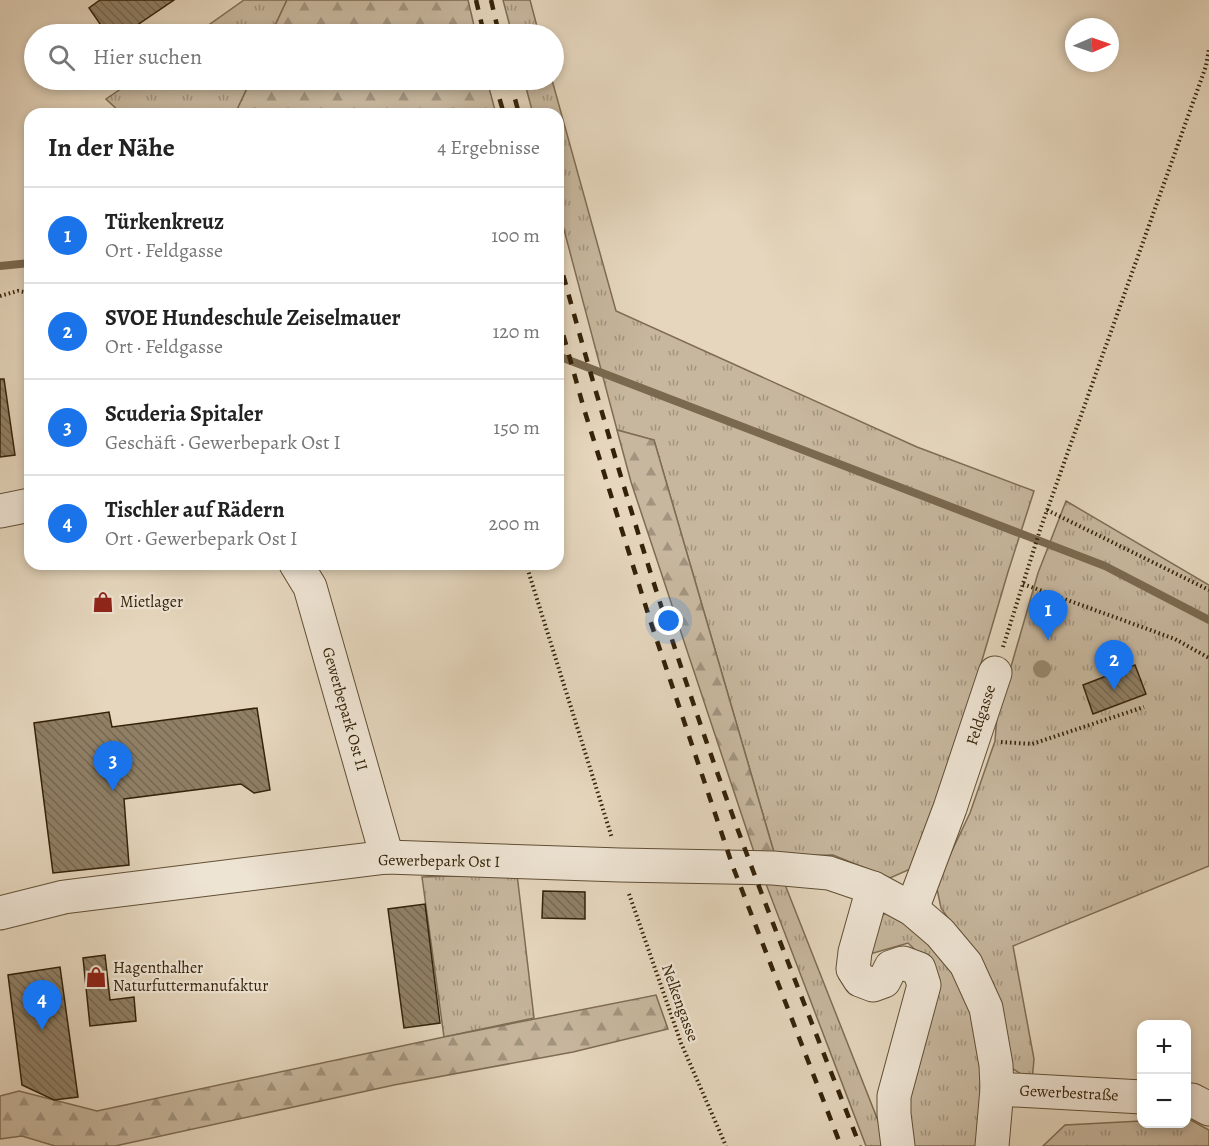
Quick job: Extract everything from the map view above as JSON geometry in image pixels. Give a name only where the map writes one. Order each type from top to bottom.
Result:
[{"type":"street","points":[[0,511],[24,506]]},
{"type":"street","name":"Gewerbepark Ost II","points":[[300,570],[310,587],[387,857]]},
{"type":"street","name":"Feldgasse","points":[[912,909],[950,808],[995,673]]},
{"type":"street","name":"Gewerbepark Ost I","points":[[0,913],[64,897],[387,857],[773,868],[829,873],[873,888],[912,909],[940,933],[966,964],[986,1008],[996,1065],[998,1089],[992,1146]]},
{"type":"street","points":[[873,888],[855,952],[853,969],[860,980],[873,986],[884,981],[891,967],[903,963],[919,969],[924,985],[894,1096],[898,1146]]},
{"type":"street","name":"Gewerbestraße","points":[[998,1089],[1137,1097]]},
{"type":"street","points":[[1191,1100],[1209,1109]]},
{"type":"path","name":"Feldgasse","points":[[995,673],[1047,510],[1206,66],[1209,49]]},
{"type":"path","points":[[0,296],[18,291],[24,292]]},
{"type":"path","points":[[1047,510],[1209,590]]},
{"type":"path","name":"Nelkengasse","points":[[528,570],[620,865],[681,1042],[726,1146]]},
{"type":"path","points":[[1023,584],[1175,639],[1209,658]]},
{"type":"path","points":[[974,737],[1032,744],[1144,707]]},
{"type":"green space","points":[[244,0],[287,0],[276,24],[210,24]]},
{"type":"green space","points":[[287,0],[468,0],[474,24],[276,24]]},
{"type":"green space","points":[[503,0],[530,0],[536,24],[509,24]]},
{"type":"green space","points":[[119,90],[246,90],[238,108],[116,108],[106,99]]},
{"type":"green space","points":[[246,90],[490,90],[494,108],[238,108]]},
{"type":"green space","points":[[527,90],[555,90],[560,108],[531,108]]},
{"type":"green space","points":[[564,123],[616,311],[917,447],[1034,491],[935,820],[915,867],[890,878],[833,855],[775,856],[654,440],[617,430],[564,230]]},
{"type":"green space","points":[[617,430],[654,440],[775,856],[755,855],[631,482]]},
{"type":"green space","points":[[1066,501],[1209,585],[1209,866],[1013,946],[1034,1059],[1032,1081],[1010,1067],[983,968],[941,908],[936,884],[970,813],[995,741],[997,715],[1038,573]]},
{"type":"green space","points":[[517,874],[534,1018],[444,1037],[422,877]]},
{"type":"green space","points":[[784,882],[888,1146],[866,1146],[766,884]]},
{"type":"green space","points":[[888,912],[922,931],[952,968],[973,1004],[984,1053],[980,1146],[911,1146],[909,1092],[937,971],[908,943],[870,954],[873,920]]},
{"type":"green space","points":[[656,995],[668,1029],[573,1052],[394,1085],[115,1146],[55,1146],[22,1136],[0,1139],[0,1096],[19,1091],[97,1111],[444,1037]]},
{"type":"green space","points":[[1191,1120],[1209,1130],[1209,1146],[1043,1146],[1065,1125],[1137,1121],[1137,1128],[1191,1128]]},
{"type":"building","points":[[100,0],[174,0],[139,24],[100,24],[89,8]]},
{"type":"building","points":[[0,379],[4,379],[15,455],[0,457]]},
{"type":"building","points":[[1135,665],[1146,694],[1093,714],[1083,685]]},
{"type":"building","points":[[257,708],[270,790],[254,793],[241,784],[124,799],[129,865],[53,873],[34,723],[109,712],[112,727]]},
{"type":"building","points":[[543,891],[585,892],[585,919],[542,918]]},
{"type":"building","points":[[425,904],[440,1023],[404,1028],[388,909]]},
{"type":"building","name":"Hagenthalher Naturfuttermanufaktur","points":[[105,955],[110,1000],[134,997],[136,1021],[90,1026],[83,958]]},
{"type":"building","points":[[60,967],[78,1097],[54,1100],[22,1085],[8,975]]},
{"type":"waterway","points":[[0,266],[24,264]]},
{"type":"waterway","points":[[564,358],[1105,566],[1209,620]]},
{"type":"railway","points":[[476,0],[482,24]]},
{"type":"railway","points":[[491,0],[497,24]]},
{"type":"railway","points":[[497,90],[502,108]]},
{"type":"railway","points":[[513,90],[517,108]]},
{"type":"railway","points":[[564,277],[601,410],[672,641],[724,793],[860,1146]]},
{"type":"railway","points":[[564,337],[650,620],[733,867],[841,1146]]},
{"type":"place","name":"Mietlager","points":[[103,602]]},
{"type":"place","name":"Türkenkreuz","points":[[1048,640]]},
{"type":"place","name":"SVOE Hundeschule Zeiselmauer","points":[[1114,690]]},
{"type":"place","name":"Scuderia Spitaler","points":[[113,791]]},
{"type":"place","name":"Hagenthalher Naturfuttermanufaktur","points":[[96,977]]},
{"type":"place","name":"Tischler auf Rädern","points":[[42,1030]]}]
